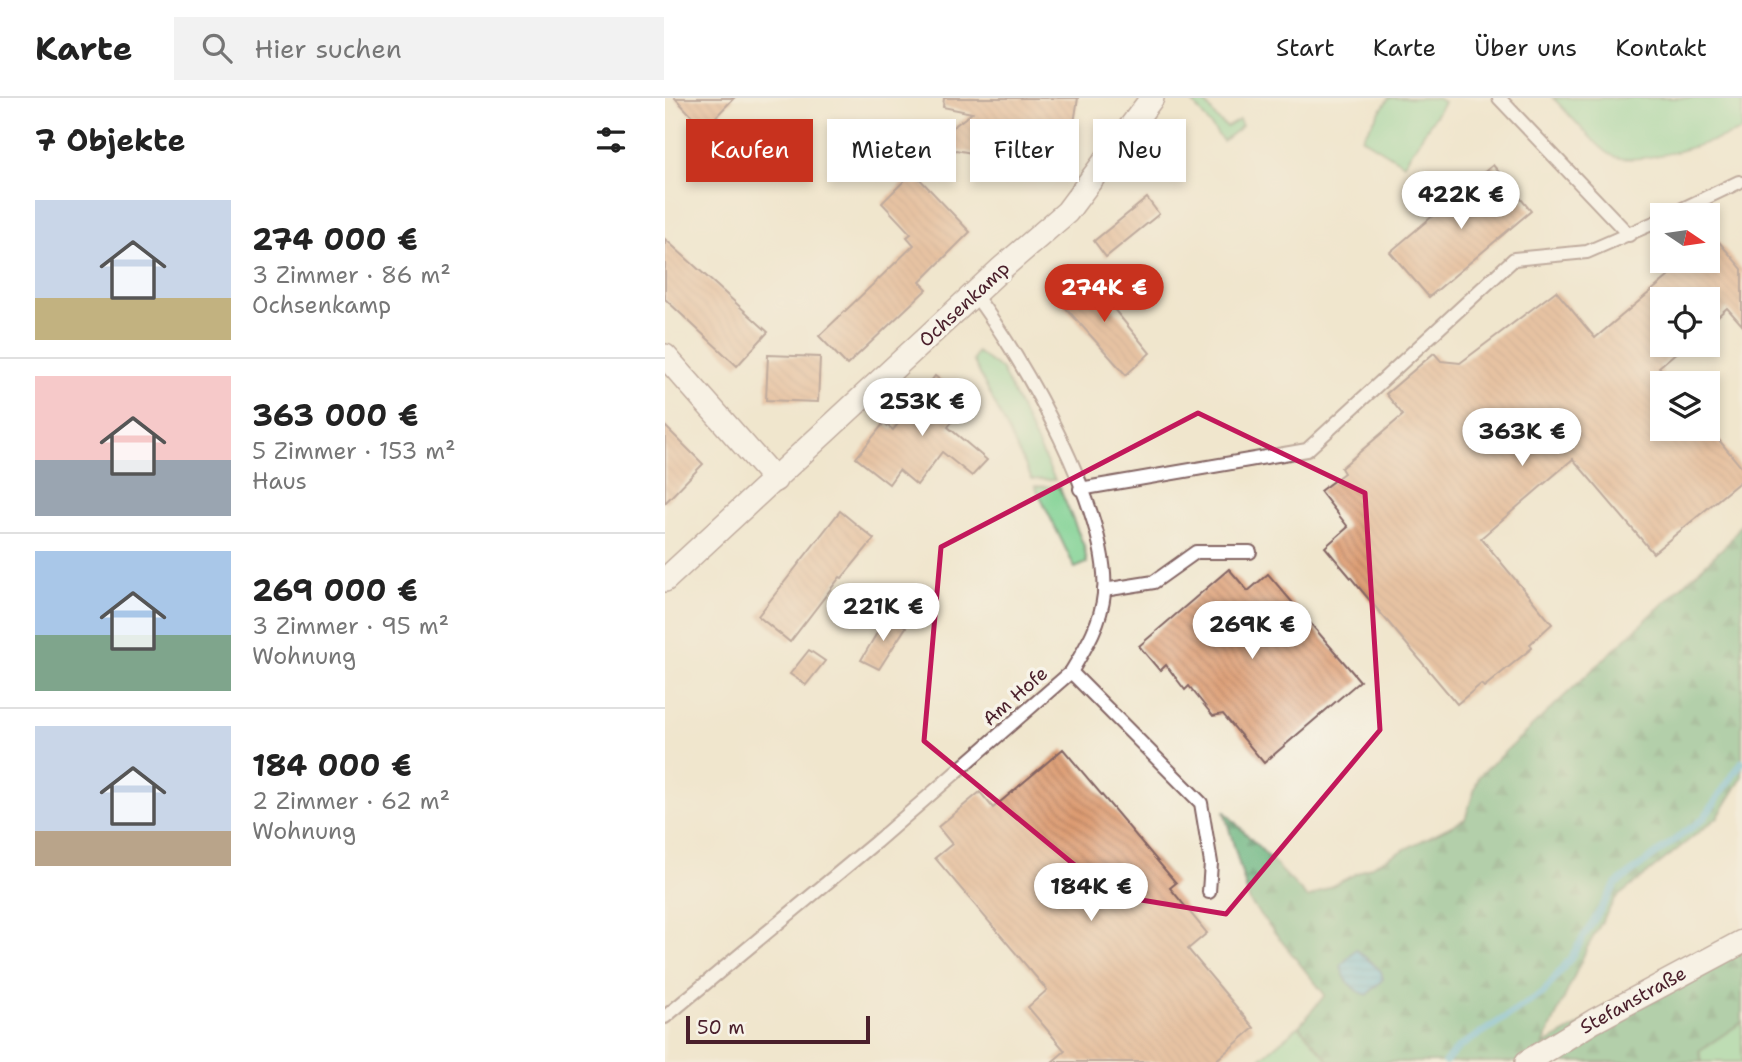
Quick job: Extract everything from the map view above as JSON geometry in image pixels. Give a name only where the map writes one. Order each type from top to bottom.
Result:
[{"type":"street","name":"Ochsenkamp","points":[[665,580],[1067,212],[1152,98]]},
{"type":"street","points":[[665,356],[775,480]]},
{"type":"street","name":"Stefanstraße","points":[[1527,1062],[1594,1021],[1742,942]]},
{"type":"lane","points":[[1499,98],[1629,235]]},
{"type":"lane","points":[[1695,203],[1739,182]]},
{"type":"lane","points":[[1080,489],[1307,450],[1514,259],[1587,252],[1650,225]]},
{"type":"lane","name":"Am Hofe","points":[[665,1017],[876,842],[1071,672],[1091,638],[1104,590],[1102,554],[1094,522],[1030,376],[1001,329],[974,295]]},
{"type":"lane","points":[[1104,590],[1154,582],[1196,552],[1250,552]]},
{"type":"lane","points":[[1071,672],[1201,803],[1211,863],[1209,892]]},
{"type":"highlighted area","points":[[1198,413],[1365,493],[1380,730],[1226,914],[1111,895],[924,741],[941,547]]},
{"type":"green space","points":[[1189,98],[1202,98],[1218,120],[1227,127],[1239,120],[1242,126],[1223,141]]},
{"type":"green space","points":[[1389,98],[1437,98],[1444,102],[1404,164],[1362,138]]},
{"type":"green space","points":[[1553,98],[1742,98],[1742,131],[1676,152],[1622,158],[1611,155],[1597,144]]},
{"type":"green space","points":[[977,352],[1002,370],[1055,480],[1032,479],[973,360]]},
{"type":"green space","points":[[1035,486],[1059,487],[1084,546],[1087,563],[1075,568]]},
{"type":"green space","points":[[1742,523],[1742,778],[1718,817],[1615,899],[1587,948],[1543,1045],[1742,936],[1742,1022],[1699,1051],[1702,1062],[1330,1062],[1299,1026],[1325,995],[1250,902],[1224,811],[1308,898],[1465,819],[1479,776],[1729,542]]},
{"type":"green space","points":[[1742,1022],[1742,1062],[1702,1062],[1699,1051]]},
{"type":"green space","points":[[1299,1026],[1330,1062],[1256,1062]]},
{"type":"water","points":[[1356,949],[1381,971],[1383,979],[1367,995],[1353,988],[1342,970],[1341,965]]},
{"type":"building","points":[[675,98],[734,98],[714,119],[695,119]]},
{"type":"building","points":[[944,98],[1078,98],[1075,119],[970,119],[970,153],[956,150],[956,125],[972,113],[943,107]]},
{"type":"building","points":[[1493,165],[1531,211],[1429,297],[1390,252]]},
{"type":"building","points":[[903,182],[922,182],[970,232],[920,282],[927,289],[847,365],[819,336],[914,245],[907,237],[911,234],[882,203]]},
{"type":"building","points":[[1147,198],[1159,214],[1106,257],[1094,241]]},
{"type":"building","points":[[665,239],[768,332],[737,366],[665,299]]},
{"type":"building","points":[[1720,243],[1742,269],[1742,325],[1727,308],[1720,314],[1720,287],[1656,287],[1673,273],[1720,273]]},
{"type":"building","points":[[1086,275],[1150,353],[1126,375],[1057,298]]},
{"type":"building","points":[[1556,291],[1595,338],[1650,292],[1650,357],[1671,357],[1659,367],[1663,371],[1650,371],[1650,441],[1720,441],[1742,468],[1742,480],[1653,553],[1573,459],[1481,538],[1552,624],[1530,644],[1532,648],[1484,687],[1481,684],[1457,704],[1325,547],[1348,527],[1320,491],[1344,473],[1341,468],[1403,415],[1386,394],[1434,353],[1441,361],[1460,363]]},
{"type":"building","points":[[768,355],[820,357],[818,402],[766,400]]},
{"type":"building","points":[[935,376],[968,402],[948,427],[987,460],[972,476],[942,452],[917,485],[899,470],[889,484],[856,458],[884,423],[893,430]]},
{"type":"building","points":[[665,426],[703,464],[665,503]]},
{"type":"building","points":[[840,511],[874,539],[842,578],[840,577],[790,642],[758,616]]},
{"type":"building","points":[[1229,569],[1248,591],[1268,574],[1360,681],[1264,763],[1223,714],[1213,716],[1189,686],[1185,690],[1166,665],[1160,671],[1139,646]]},
{"type":"building","points":[[887,616],[906,627],[879,669],[861,660]]},
{"type":"building","points":[[809,650],[825,661],[806,685],[790,674]]},
{"type":"building","points":[[1063,749],[1176,883],[1170,888],[1207,933],[1188,949],[1254,1028],[1214,1062],[1052,1062],[1065,1051],[1028,1007],[1047,990],[935,858],[952,844],[938,827],[980,792],[993,808]]},
{"type":"waterway","points":[[1445,1062],[1458,1048],[1543,993],[1570,959],[1616,884],[1704,818],[1742,762]]}]
